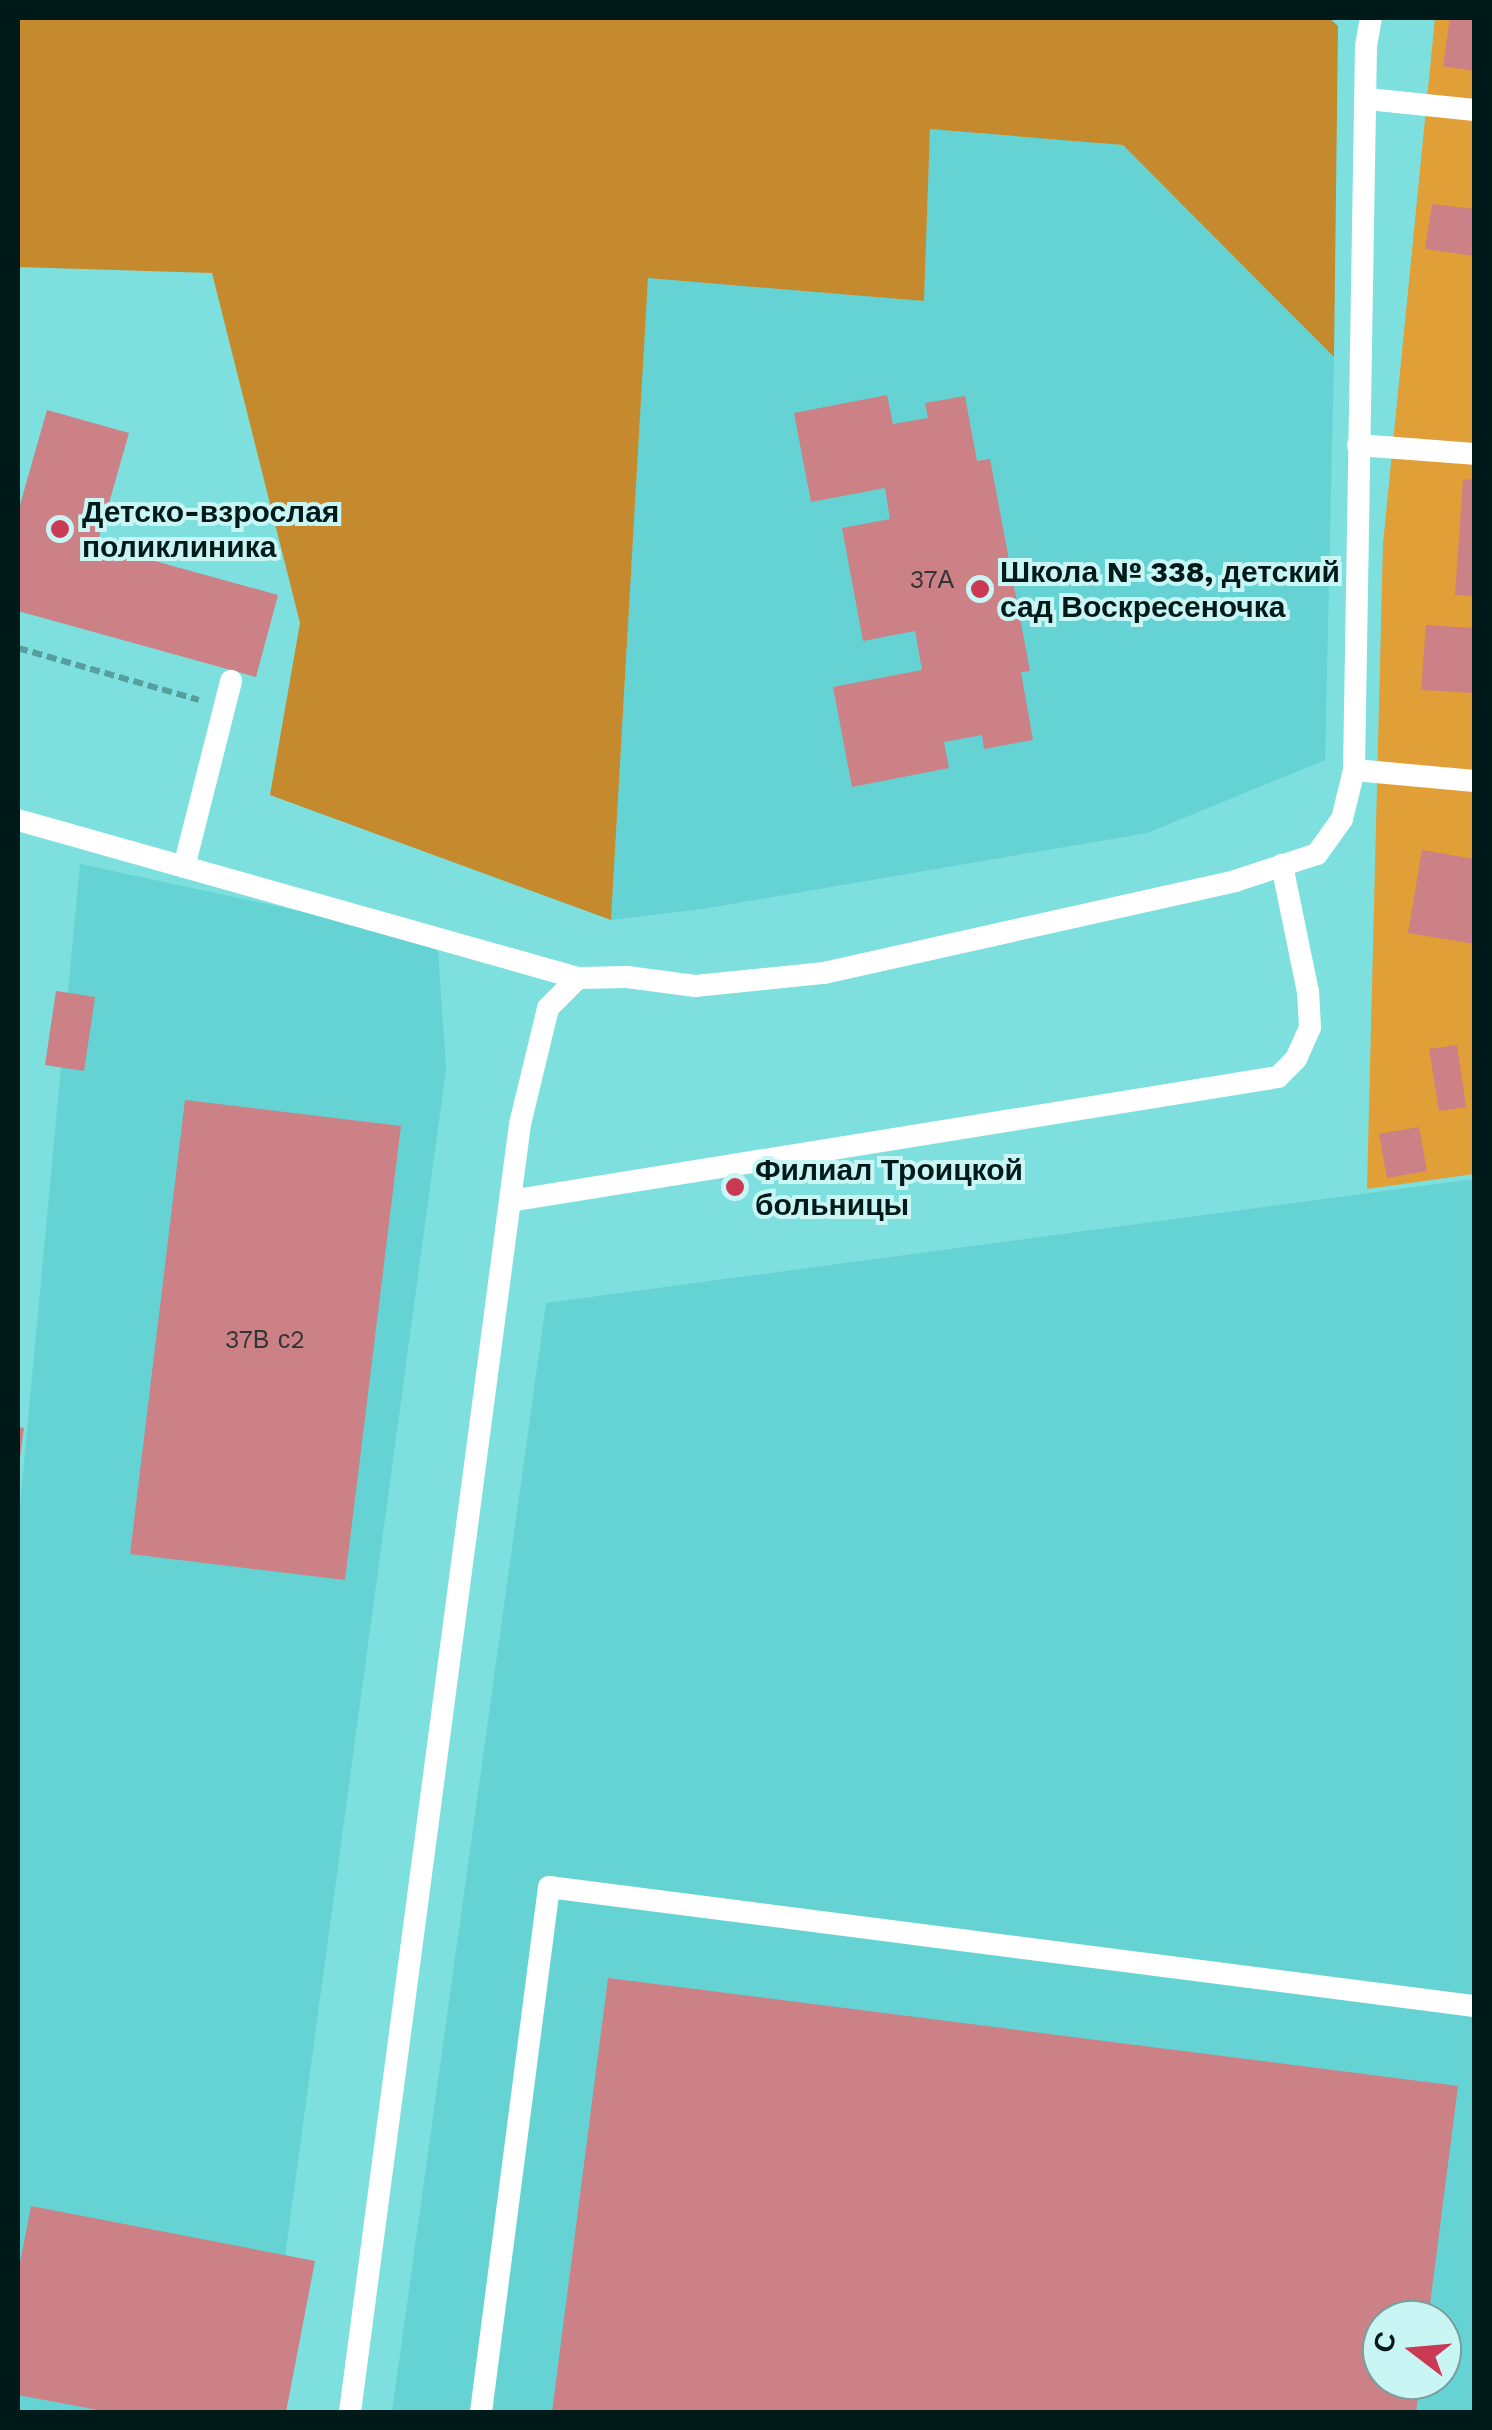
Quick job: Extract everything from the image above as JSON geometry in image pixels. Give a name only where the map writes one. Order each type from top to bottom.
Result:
[{"type":"lane","points":[[18,820],[578,978],[627,977],[695,986],[824,973],[1235,881],[1316,854],[1342,819],[1354,770],[1366,46],[1371,18]]},
{"type":"lane","points":[[1368,99],[1474,110]]},
{"type":"lane","points":[[1358,445],[1474,454]]},
{"type":"lane","points":[[184,867],[232,681]]},
{"type":"lane","points":[[1354,770],[1474,780]]},
{"type":"lane","points":[[510,1201],[1278,1077],[1296,1059],[1310,1028],[1308,992],[1282,865]]},
{"type":"lane","points":[[350,2412],[520,1124],[548,1008],[578,978]]},
{"type":"lane","points":[[481,2412],[549,1886],[1474,2006]]},
{"type":"path","points":[[18,648],[206,702]]},
{"type":"shaded area","points":[[18,18],[1329,18],[1338,26],[1334,357],[1123,145],[930,129],[924,301],[648,278],[611,920],[270,795],[300,623],[212,273],[18,267]]},
{"type":"shaded area","points":[[1435,18],[1474,18],[1474,1174],[1367,1189],[1383,544]]},
{"type":"shaded area","name":"Школа № 338, детский сад Воскресеночка","points":[[930,129],[1124,145],[1334,357],[1325,760],[1147,833],[702,909],[611,920],[648,277],[924,301]]},
{"type":"shaded area","points":[[80,864],[406,934],[438,950],[446,1069],[264,2412],[18,2412],[18,1527]]},
{"type":"shaded area","points":[[1474,1179],[1474,2412],[392,2412],[546,1303]]},
{"type":"building","points":[[1450,18],[1474,18],[1474,71],[1443,66]]},
{"type":"building","points":[[1432,204],[1474,209],[1474,256],[1425,249]]},
{"type":"building","points":[[887,395],[893,424],[928,418],[925,403],[965,396],[977,461],[990,459],[1030,671],[1021,672],[1033,740],[984,749],[982,735],[944,742],[949,768],[852,787],[833,687],[922,670],[915,631],[863,641],[842,528],[890,519],[885,488],[811,502],[794,413]]},
{"type":"building","name":"Детско-взрослая поликлиника","points":[[47,410],[129,433],[97,545],[278,595],[256,677],[18,611],[18,512]]},
{"type":"building","points":[[1463,479],[1474,480],[1474,596],[1455,595]]},
{"type":"building","points":[[1426,625],[1474,628],[1474,693],[1421,690]]},
{"type":"building","points":[[1422,850],[1474,859],[1474,944],[1408,933]]},
{"type":"building","points":[[56,991],[95,997],[84,1071],[45,1065]]},
{"type":"building","points":[[1457,1045],[1466,1107],[1439,1111],[1429,1049]]},
{"type":"building","points":[[185,1100],[401,1126],[345,1580],[130,1554]]},
{"type":"building","points":[[1419,1127],[1427,1171],[1387,1178],[1379,1134]]},
{"type":"building","points":[[18,1427],[24,1428],[20,1457],[18,1457]]},
{"type":"building","points":[[608,1978],[1458,2086],[1431,2300],[1362,2300],[1362,2400],[1418,2400],[1416,2412],[552,2412]]},
{"type":"building","points":[[31,2206],[315,2261],[286,2412],[109,2412],[18,2395],[18,2273]]},
{"type":"place","name":"Детско-взрослая поликлиника","points":[[60,529]]},
{"type":"place","name":"Школа № 338, детский сад Воскресеночка","points":[[980,589]]},
{"type":"place","name":"Филиал Троицкой больницы","points":[[735,1187]]}]
